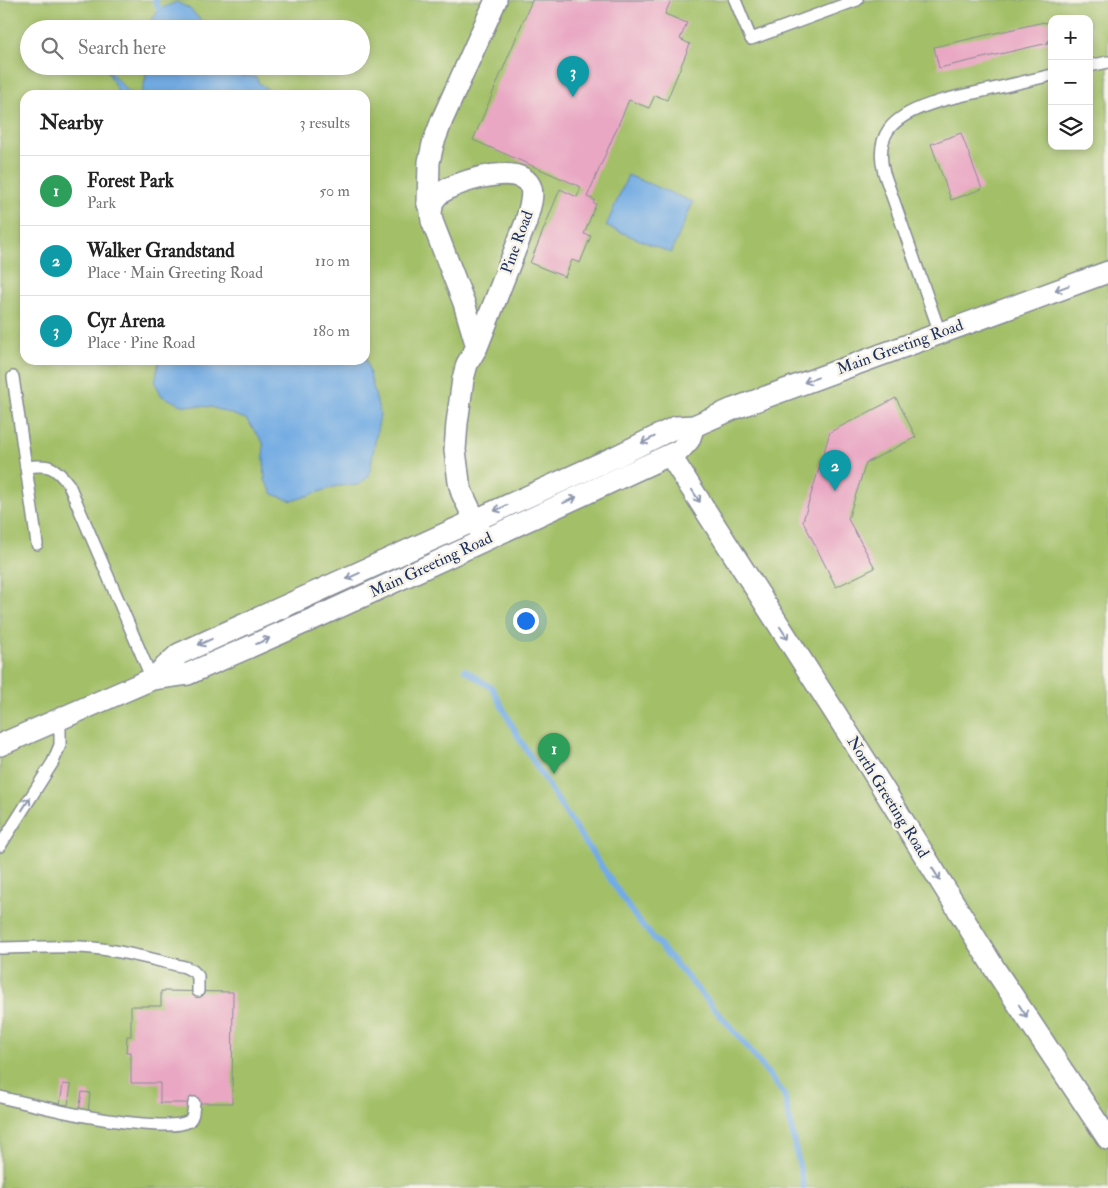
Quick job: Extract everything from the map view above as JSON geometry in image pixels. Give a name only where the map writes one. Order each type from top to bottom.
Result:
[{"type":"street","points":[[476,347],[464,303],[432,221],[432,207],[428,204],[429,162],[433,144],[442,120],[496,0]]},
{"type":"street","name":"Pine Road","points":[[428,204],[433,203],[435,198],[457,185],[496,175],[523,178],[530,187],[532,194],[526,222],[476,347],[467,364],[463,379],[455,450],[459,482],[462,493],[484,540]]},
{"type":"street","name":"Main Greeting Road","points":[[152,679],[179,654],[615,457],[676,427],[694,426],[732,408],[1108,272]]},
{"type":"street","name":"Main Greeting Road","points":[[0,745],[152,679],[188,674],[670,455],[685,445],[694,426]]},
{"type":"street","name":"North Greeting Road","points":[[670,455],[871,769],[996,971],[1108,1139]]},
{"type":"lane","points":[[735,0],[750,39],[857,0]]},
{"type":"lane","points":[[1093,65],[1108,62]]},
{"type":"lane","points":[[940,333],[884,174],[880,152],[884,137],[888,130],[904,116],[937,102],[1048,76]]},
{"type":"lane","points":[[13,377],[37,544]]},
{"type":"lane","points":[[26,467],[40,465],[51,468],[68,485],[152,679]]},
{"type":"lane","points":[[0,846],[53,762],[60,745],[60,720]]},
{"type":"lane","points":[[0,948],[76,947],[109,950],[185,967],[198,976],[198,992]]},
{"type":"lane","points":[[0,1097],[92,1117],[135,1124],[179,1124],[188,1121],[192,1116],[194,1103]]},
{"type":"green space","points":[[0,0],[1108,0],[1108,1188],[0,1188]]},
{"type":"water","points":[[177,2],[190,9],[200,20],[152,20],[159,9]]},
{"type":"water","points":[[110,75],[113,75],[127,90],[117,90]]},
{"type":"water","points":[[146,75],[242,75],[256,77],[259,83],[269,90],[142,90]]},
{"type":"water","points":[[628,175],[693,202],[671,253],[606,226]]},
{"type":"water","points":[[158,365],[368,365],[380,414],[369,476],[359,485],[337,486],[292,501],[273,494],[265,480],[263,442],[246,419],[211,407],[182,405],[162,396],[155,383]]},
{"type":"building","points":[[532,0],[671,0],[665,14],[687,23],[680,39],[690,44],[667,100],[655,95],[649,108],[629,100],[587,197],[595,200],[593,203],[596,204],[584,234],[591,236],[580,263],[572,260],[565,277],[530,263],[560,189],[577,197],[581,187],[473,140]]},
{"type":"building","points":[[1048,22],[1048,43],[939,68],[934,47]]},
{"type":"building","points":[[961,133],[982,189],[951,200],[931,144]]},
{"type":"building","points":[[896,398],[916,437],[866,463],[848,519],[875,568],[836,587],[803,521],[830,432]]},
{"type":"building","points":[[161,991],[233,992],[232,1103],[160,1103],[160,1083],[131,1083],[131,1052],[126,1052],[127,1036],[131,1036],[131,1006],[161,1006]]},
{"type":"building","points":[[63,1084],[71,1085],[68,1105],[60,1104]]},
{"type":"building","points":[[82,1092],[90,1093],[88,1112],[79,1111]]},
{"type":"waterway","points":[[155,0],[159,9]]},
{"type":"waterway","points":[[465,670],[492,688],[519,738],[567,815],[637,919],[746,1045],[784,1094],[804,1188]]},
{"type":"place","name":"Cyr Arena","points":[[573,97]]},
{"type":"place","name":"Walker Grandstand","points":[[835,491]]},
{"type":"place","name":"Forest Park","points":[[554,774]]}]
